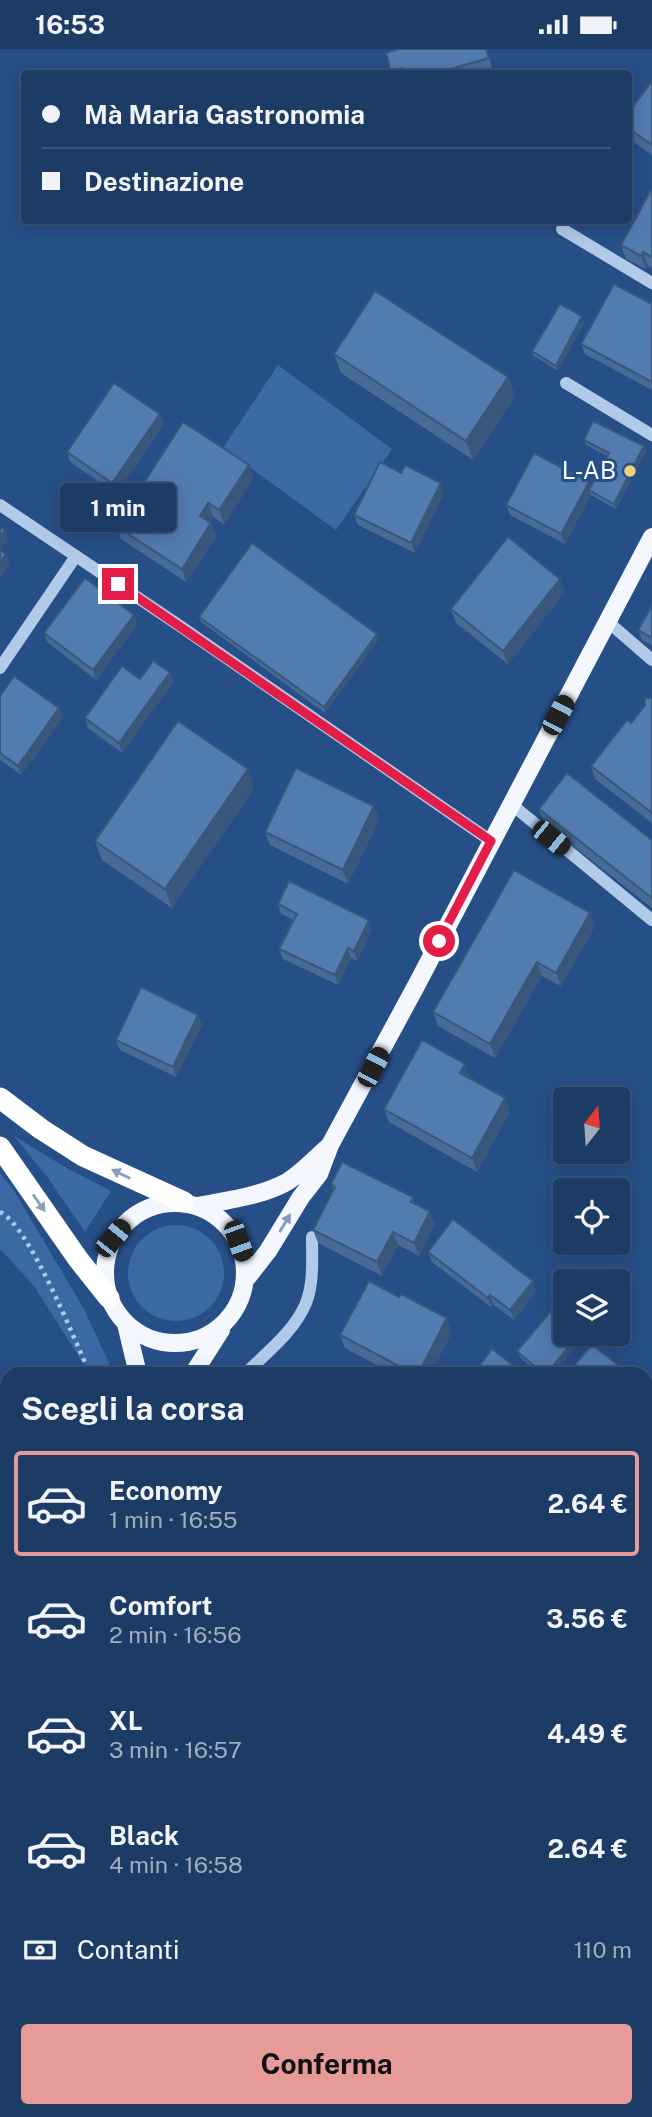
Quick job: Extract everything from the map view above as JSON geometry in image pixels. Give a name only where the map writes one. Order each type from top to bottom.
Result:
[{"type":"highway","points":[[0,1098],[83,1156],[191,1204]]},
{"type":"highway","points":[[0,1147],[78,1259],[109,1298]]},
{"type":"main road","points":[[246,1279],[268,1251],[301,1197],[320,1174],[330,1145],[652,537]]},
{"type":"main road","points":[[227,1321],[209,1335],[189,1343],[166,1343],[145,1337],[127,1324],[116,1312],[109,1298],[105,1278],[106,1258],[113,1238],[126,1222],[143,1210],[163,1203],[191,1204],[252,1195],[286,1182],[330,1145]]},
{"type":"main road","points":[[191,1204],[211,1212],[227,1224],[245,1259],[246,1279],[243,1295],[236,1309],[197,1367]]},
{"type":"main road","points":[[127,1324],[136,1367]]},
{"type":"street","points":[[562,229],[652,283]]},
{"type":"street","points":[[566,383],[652,435]]},
{"type":"street","points":[[0,505],[491,841]]},
{"type":"street","points":[[0,668],[76,556]]},
{"type":"street","points":[[607,621],[652,660]]},
{"type":"street","points":[[511,804],[652,920]]},
{"type":"street","points":[[252,1367],[282,1338],[306,1303],[313,1268],[312,1237]]},
{"type":"path","points":[[0,1212],[6,1215],[20,1232],[64,1312],[87,1367]]},
{"type":"shaded area","points":[[278,365],[392,449],[336,530],[223,448]]},
{"type":"shaded area","points":[[14,1136],[111,1191],[85,1232],[48,1178]]},
{"type":"shaded area","points":[[0,1173],[13,1189],[84,1309],[111,1367],[86,1367],[34,1286],[0,1249]]},
{"type":"shaded area","points":[[176,1225],[194,1229],[210,1239],[220,1255],[224,1273],[220,1291],[210,1307],[194,1317],[176,1321],[158,1317],[142,1307],[132,1291],[128,1273],[132,1255],[142,1239],[158,1229]]},
{"type":"building","points":[[398,49],[486,49],[489,58],[447,70],[390,70],[386,53]]},
{"type":"building","points":[[652,81],[652,145],[632,131],[632,108]]},
{"type":"building","points":[[651,190],[652,257],[643,252],[641,256],[621,245]]},
{"type":"building","points":[[614,284],[652,304],[652,382],[581,344]]},
{"type":"building","points":[[375,291],[508,377],[466,441],[334,354]]},
{"type":"building","points":[[560,304],[582,316],[556,366],[532,351]]},
{"type":"building","points":[[114,383],[160,414],[112,483],[67,452]]},
{"type":"building","points":[[593,421],[644,446],[614,504],[589,490],[609,453],[584,440]]},
{"type":"building","points":[[183,422],[249,465],[219,510],[208,503],[200,516],[211,523],[182,569],[116,526]]},
{"type":"building","points":[[534,453],[589,482],[561,534],[506,505]]},
{"type":"building","points":[[380,462],[401,473],[405,465],[441,483],[411,543],[354,515]]},
{"type":"building","points":[[508,537],[560,579],[503,651],[451,609]]},
{"type":"building","points":[[252,543],[377,634],[324,707],[199,617]]},
{"type":"building","points":[[0,550],[6,554],[0,562]]},
{"type":"building","points":[[85,578],[134,615],[93,670],[44,633]]},
{"type":"building","points":[[652,605],[652,638],[638,630]]},
{"type":"building","points":[[153,661],[170,672],[119,743],[85,718],[122,666],[140,679]]},
{"type":"building","points":[[14,676],[59,708],[18,766],[0,753],[0,696]]},
{"type":"building","points":[[645,698],[652,698],[652,813],[591,766],[627,720],[631,723],[645,705]]},
{"type":"building","points":[[178,721],[248,769],[165,889],[95,841]]},
{"type":"building","points":[[296,768],[374,806],[343,870],[265,832]]},
{"type":"building","points":[[567,773],[652,840],[652,898],[539,809]]},
{"type":"building","points":[[514,870],[590,913],[556,973],[537,962],[490,1044],[433,1012]]},
{"type":"building","points":[[289,881],[369,920],[354,951],[348,948],[335,975],[279,949],[297,914],[278,904]]},
{"type":"building","points":[[141,987],[198,1015],[173,1067],[116,1040]]},
{"type":"building","points":[[422,1040],[465,1064],[460,1073],[505,1098],[472,1158],[384,1109]]},
{"type":"building","points":[[342,1162],[413,1197],[411,1202],[430,1211],[414,1243],[393,1232],[377,1262],[313,1230],[335,1187],[331,1184]]},
{"type":"building","points":[[453,1219],[533,1281],[510,1310],[490,1295],[488,1298],[428,1252]]},
{"type":"building","points":[[369,1281],[447,1318],[422,1367],[401,1367],[340,1335]]},
{"type":"building","points":[[551,1311],[553,1346],[570,1346],[552,1367],[535,1367],[517,1351]]},
{"type":"building","points":[[590,1346],[594,1346],[620,1367],[573,1367]]},
{"type":"building","points":[[492,1349],[516,1367],[478,1367]]},
{"type":"place","name":"L-AB","points":[[630,471]]},
{"type":"route","points":[[118,584],[491,841],[439,941]]}]
